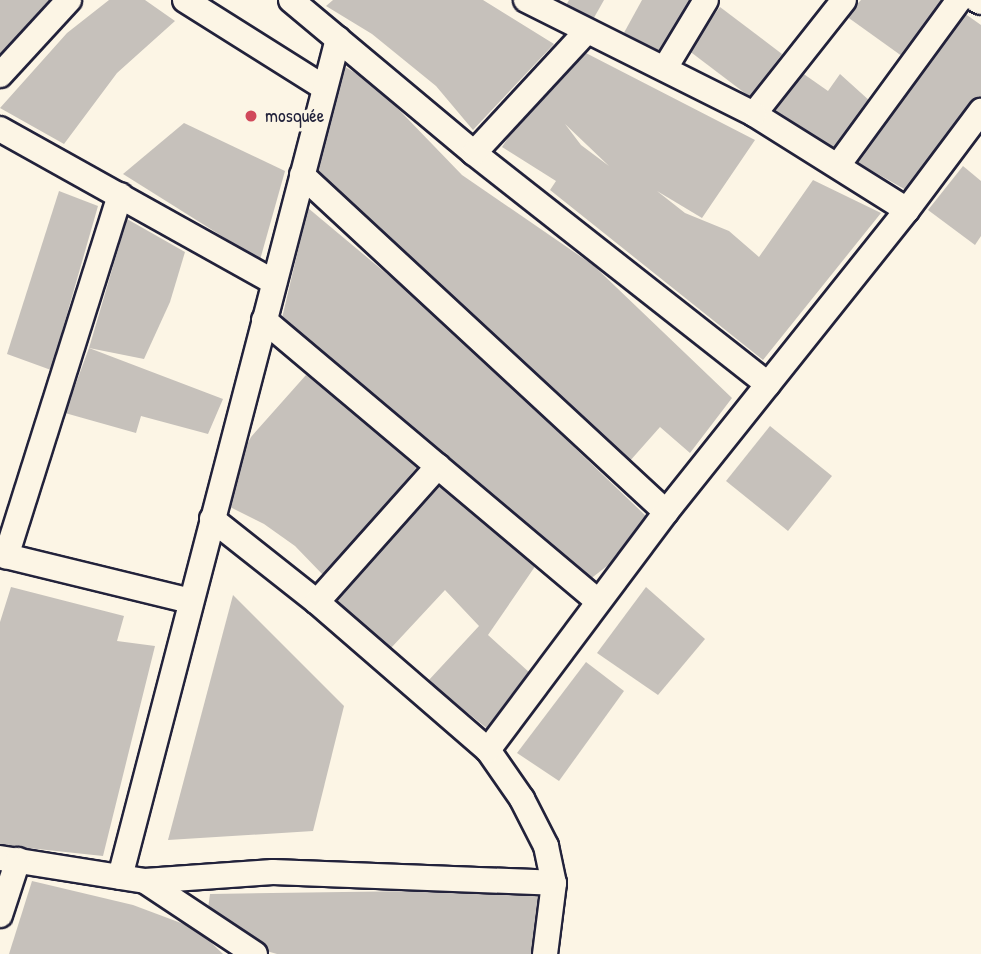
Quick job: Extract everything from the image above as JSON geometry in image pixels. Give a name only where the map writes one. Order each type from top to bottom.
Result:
[{"type":"street","points":[[0,75],[69,0]]},
{"type":"street","points":[[185,0],[325,88]]},
{"type":"street","points":[[292,0],[474,153],[768,384]]},
{"type":"street","points":[[526,0],[585,33],[665,68],[754,114],[839,164],[907,210]]},
{"type":"street","points":[[665,68],[706,0]]},
{"type":"street","points":[[754,114],[844,0]]},
{"type":"street","points":[[839,164],[959,0]]},
{"type":"street","points":[[474,153],[585,33]]},
{"type":"street","points":[[120,877],[338,39]]},
{"type":"street","points":[[488,750],[666,512],[907,210],[981,111]]},
{"type":"street","points":[[0,129],[274,282]]},
{"type":"street","points":[[302,175],[666,512]]},
{"type":"street","points":[[120,195],[2,562],[190,601]]},
{"type":"street","points":[[264,320],[598,601]]},
{"type":"street","points":[[317,602],[438,467]]},
{"type":"street","points":[[212,519],[317,602],[488,750],[522,799],[546,846],[554,883],[545,954]]},
{"type":"street","points":[[0,915],[9,859],[145,881],[273,872],[554,883]]},
{"type":"street","points":[[145,881],[255,954]]},
{"type":"building","points":[[0,0],[57,0],[0,63]]},
{"type":"building","points":[[109,0],[145,0],[175,21],[117,73],[64,144],[0,108],[67,33]]},
{"type":"building","points":[[333,0],[483,0],[554,44],[473,130],[436,86],[372,34],[326,6]]},
{"type":"building","points":[[569,0],[604,0],[591,23],[565,7]]},
{"type":"building","points":[[642,0],[698,0],[660,59],[620,40]]},
{"type":"building","points":[[861,0],[951,0],[906,59],[846,16]]},
{"type":"building","points":[[720,7],[782,54],[750,97],[688,50]]},
{"type":"building","points":[[964,13],[981,25],[981,101],[913,194],[853,160]]},
{"type":"building","points":[[582,51],[755,140],[702,218],[657,191],[685,213],[729,231],[759,257],[813,180],[881,213],[763,360],[550,190],[556,181],[502,147],[529,106]],"holes":[[[565,124],[609,166],[581,145]]]},
{"type":"building","points":[[344,66],[376,86],[462,175],[593,265],[732,398],[690,453],[660,427],[629,462],[315,168]]},
{"type":"building","points":[[798,70],[828,91],[840,74],[871,102],[836,153],[770,109]]},
{"type":"building","points":[[184,123],[285,171],[260,260],[123,174]]},
{"type":"building","points":[[963,166],[981,181],[981,236],[975,245],[928,210]]},
{"type":"building","points":[[59,191],[98,206],[51,370],[7,354]]},
{"type":"building","points":[[308,208],[436,315],[648,518],[620,556],[589,580],[282,318]]},
{"type":"building","points":[[127,219],[185,252],[170,302],[144,359],[89,348]]},
{"type":"building","points":[[89,348],[223,399],[208,434],[141,416],[136,433],[65,413]]},
{"type":"building","points":[[306,375],[395,441],[417,467],[325,577],[295,546],[264,524],[218,501],[251,437]]},
{"type":"building","points":[[770,426],[832,476],[788,531],[726,481]]},
{"type":"building","points":[[439,482],[536,565],[488,635],[530,673],[489,730],[428,681],[479,626],[445,590],[391,648],[335,603]]},
{"type":"building","points":[[11,587],[124,616],[117,641],[155,646],[103,856],[0,845],[0,622]]},
{"type":"building","points":[[646,587],[705,639],[658,695],[597,653]]},
{"type":"building","points":[[233,595],[344,706],[313,831],[168,840]]},
{"type":"building","points":[[586,662],[624,691],[559,781],[517,753]]},
{"type":"building","points":[[32,881],[133,905],[197,929],[223,954],[9,954]]},
{"type":"building","points":[[487,890],[546,897],[539,954],[277,954],[263,950],[207,916],[210,894]]},
{"type":"place","name":"mosquée","points":[[251,116]]}]
